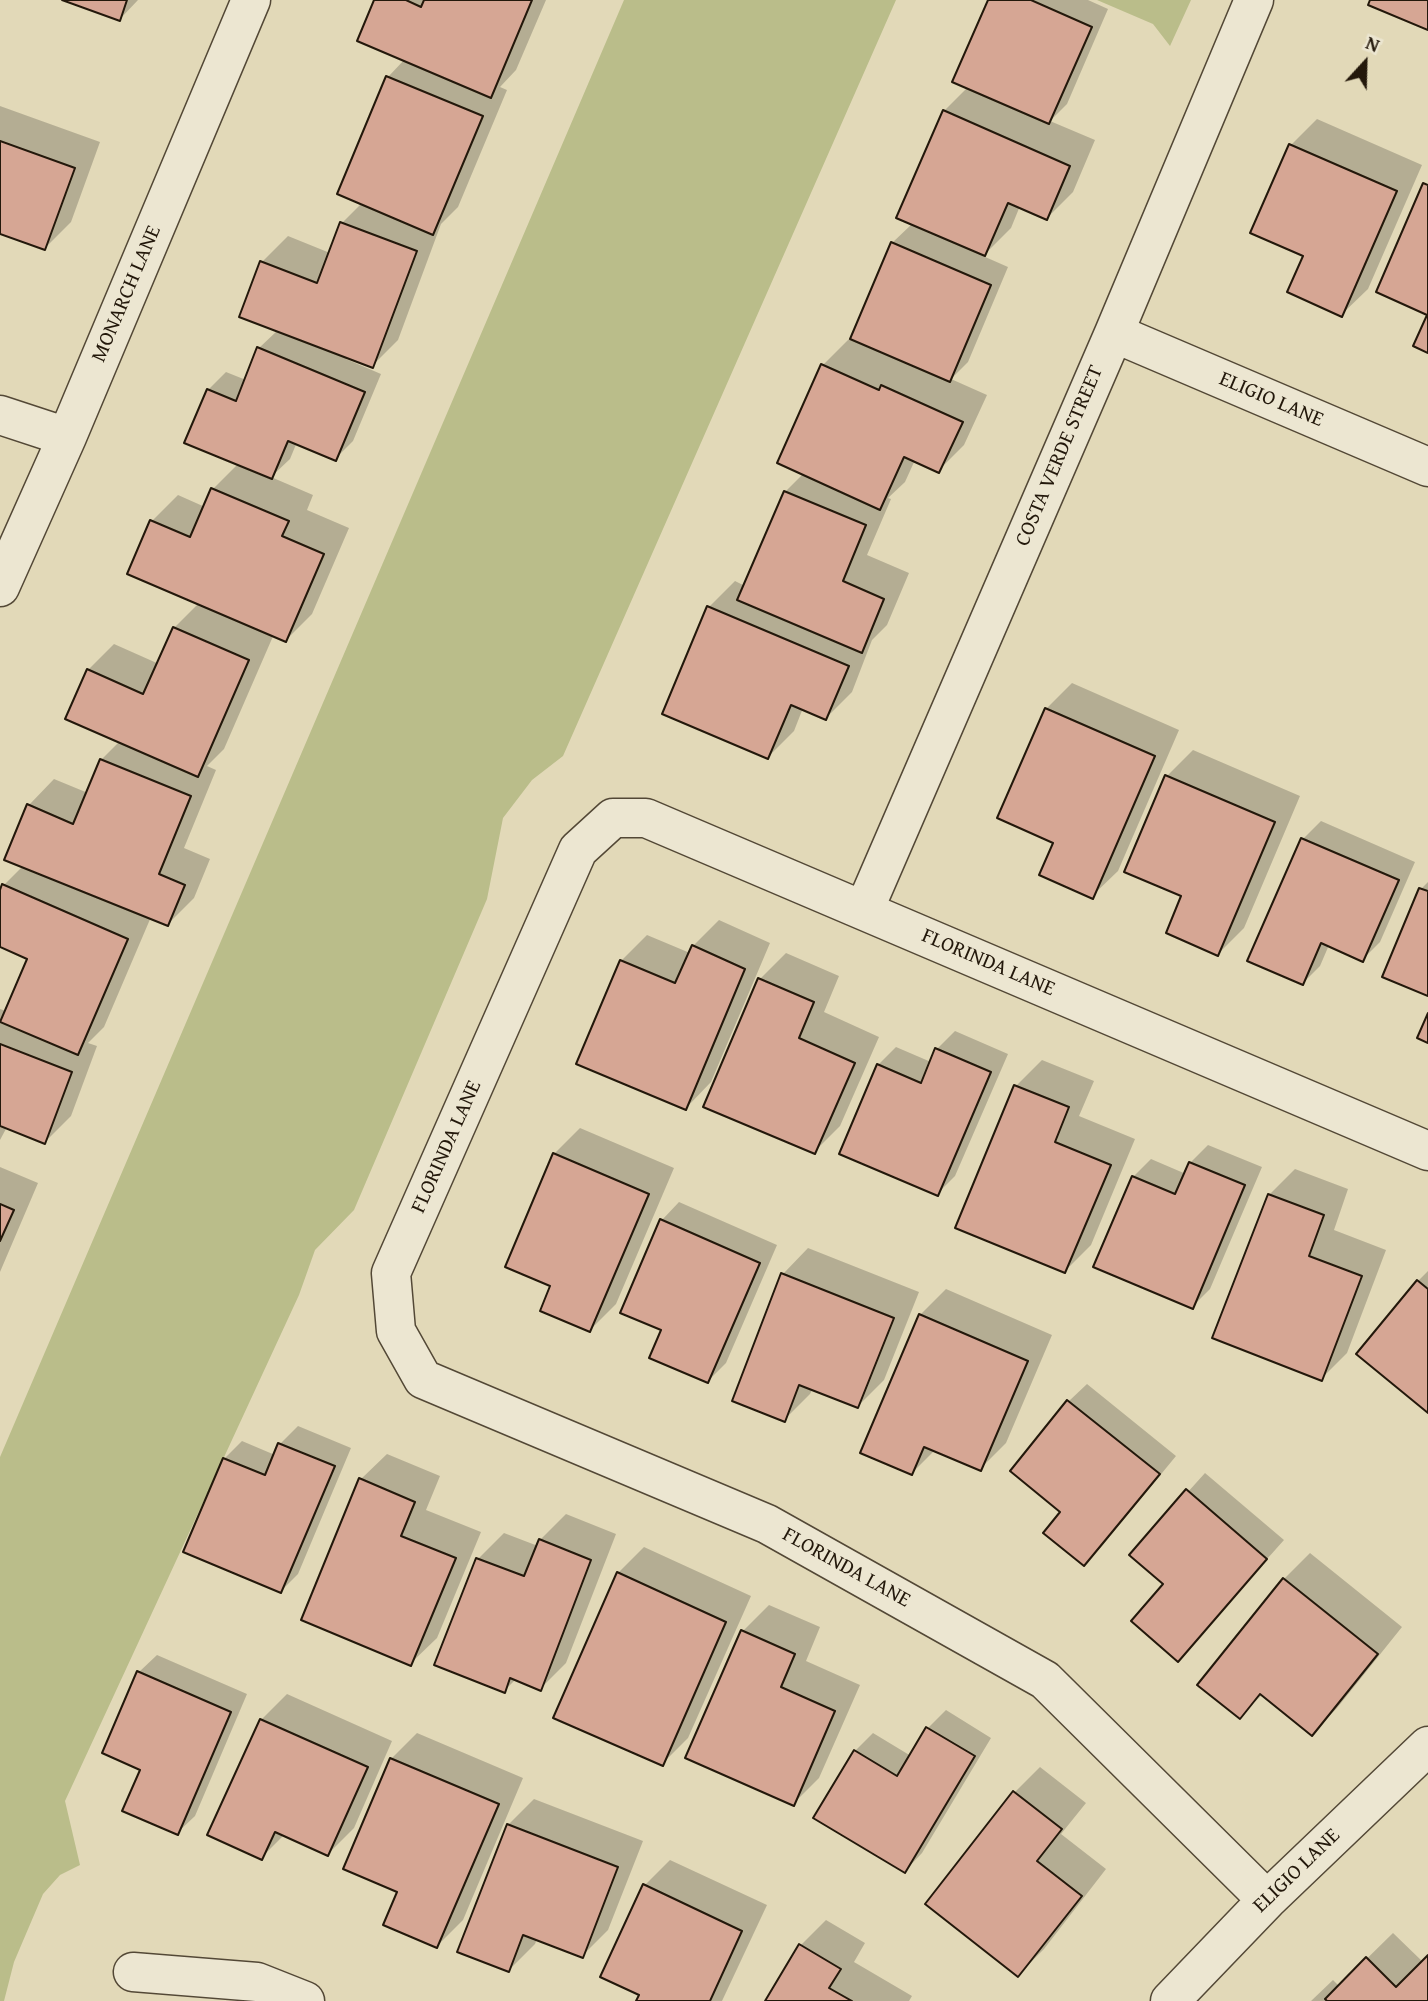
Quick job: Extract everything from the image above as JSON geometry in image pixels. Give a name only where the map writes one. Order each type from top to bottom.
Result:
[{"type":"street","name":"MONARCH LANE","points":[[0,587],[67,437],[251,0]]},
{"type":"street","name":"COSTA VERDE STREET","points":[[864,910],[1114,333],[1254,0]]},
{"type":"street","name":"ELIGIO LANE","points":[[1114,333],[1428,467]]},
{"type":"street","points":[[0,415],[67,437]]},
{"type":"street","name":"FLORINDA LANE","points":[[1267,1900],[1045,1680],[767,1524],[423,1379],[396,1331],[391,1273],[578,850],[613,818],[646,818],[1428,1151]]},
{"type":"street","name":"ELIGIO LANE","points":[[1170,2001],[1267,1900],[1428,1745]]},
{"type":"street","points":[[133,1972],[257,1982],[305,2001]]},
{"type":"green space","points":[[624,0],[896,0],[563,756],[532,780],[503,818],[487,899],[354,1210],[315,1250],[299,1295],[65,1801],[80,1865],[60,1875],[43,1894],[14,1962],[4,2001],[0,2001],[0,1457]]},
{"type":"green space","points":[[1097,0],[1191,0],[1170,46],[1153,24]]},
{"type":"building","points":[[62,0],[127,0],[120,21]]},
{"type":"building","points":[[374,0],[406,0],[421,7],[424,0],[532,0],[491,98],[357,41]]},
{"type":"building","points":[[988,0],[1031,0],[1092,27],[1049,124],[952,82]]},
{"type":"building","points":[[1370,0],[1428,0],[1428,30],[1368,5]]},
{"type":"building","points":[[386,76],[483,116],[433,235],[337,194]]},
{"type":"building","points":[[943,110],[1070,166],[1047,220],[1008,203],[985,256],[896,218]]},
{"type":"building","points":[[0,141],[75,168],[45,250],[0,234]]},
{"type":"building","points":[[1289,144],[1397,191],[1342,317],[1287,292],[1303,256],[1250,233]]},
{"type":"building","points":[[1423,183],[1428,185],[1428,353],[1413,346],[1427,315],[1376,292]]},
{"type":"building","points":[[340,222],[417,251],[373,368],[239,317],[260,261],[317,283]]},
{"type":"building","points":[[891,242],[991,285],[950,382],[850,339]]},
{"type":"building","points":[[257,347],[365,392],[336,461],[288,441],[272,479],[184,443],[207,389],[236,401]]},
{"type":"building","points":[[821,364],[879,390],[881,385],[963,422],[939,473],[904,457],[880,510],[777,463]]},
{"type":"building","points":[[211,488],[289,521],[282,536],[324,554],[286,642],[127,574],[150,520],[190,537]]},
{"type":"building","points":[[784,491],[866,525],[843,581],[884,599],[862,653],[737,600]]},
{"type":"building","points":[[707,606],[849,666],[826,720],[791,705],[768,759],[662,714]]},
{"type":"building","points":[[173,627],[249,660],[198,777],[65,719],[87,669],[143,694]]},
{"type":"building","points":[[1045,708],[1155,756],[1093,899],[1039,875],[1053,843],[997,818]]},
{"type":"building","points":[[100,759],[191,796],[159,874],[185,885],[168,926],[4,860],[27,804],[73,824]]},
{"type":"building","points":[[1165,775],[1275,822],[1218,956],[1166,933],[1181,896],[1124,872]]},
{"type":"building","points":[[1301,838],[1399,880],[1363,962],[1321,943],[1303,985],[1247,961]]},
{"type":"building","points":[[2,884],[128,939],[78,1055],[0,1022],[27,959],[0,947]]},
{"type":"building","points":[[1419,888],[1428,891],[1428,996],[1382,977]]},
{"type":"building","points":[[692,945],[745,969],[686,1110],[576,1064],[620,960],[675,983]]},
{"type":"building","points":[[758,978],[814,1002],[799,1038],[855,1063],[815,1154],[703,1107]]},
{"type":"building","points":[[1428,1013],[1428,1043],[1417,1038]]},
{"type":"building","points":[[0,1044],[72,1072],[45,1144],[0,1126]]},
{"type":"building","points":[[935,1048],[991,1072],[938,1196],[839,1154],[877,1064],[921,1083]]},
{"type":"building","points":[[1014,1085],[1069,1107],[1055,1142],[1111,1165],[1065,1273],[955,1228]]},
{"type":"building","points":[[553,1153],[649,1194],[590,1332],[540,1311],[550,1286],[505,1267]]},
{"type":"building","points":[[1189,1162],[1245,1185],[1193,1309],[1093,1267],[1132,1176],[1175,1194]]},
{"type":"building","points":[[1268,1194],[1324,1215],[1309,1256],[1362,1276],[1322,1381],[1212,1338]]},
{"type":"building","points":[[0,1204],[14,1210],[0,1241]]},
{"type":"building","points":[[660,1219],[760,1263],[708,1383],[649,1358],[661,1330],[620,1313]]},
{"type":"building","points":[[781,1273],[894,1318],[858,1408],[799,1385],[785,1422],[732,1401]]},
{"type":"building","points":[[1417,1280],[1428,1289],[1428,1413],[1356,1354]]},
{"type":"building","points":[[919,1314],[1028,1361],[981,1471],[924,1447],[912,1475],[860,1453]]},
{"type":"building","points":[[1067,1400],[1160,1474],[1084,1566],[1043,1533],[1060,1512],[1010,1471]]},
{"type":"building","points":[[278,1443],[335,1466],[281,1593],[183,1552],[223,1458],[265,1475]]},
{"type":"building","points":[[359,1478],[415,1502],[401,1536],[456,1558],[411,1666],[301,1620]]},
{"type":"building","points":[[1186,1489],[1267,1559],[1178,1662],[1131,1621],[1163,1584],[1129,1555]]},
{"type":"building","points":[[539,1539],[591,1560],[541,1691],[510,1678],[505,1693],[434,1665],[476,1558],[524,1576]]},
{"type":"building","points":[[617,1572],[726,1622],[663,1766],[553,1718]]},
{"type":"building","points":[[1283,1578],[1378,1654],[1312,1736],[1260,1694],[1240,1719],[1197,1685]]},
{"type":"building","points":[[741,1630],[795,1654],[781,1687],[835,1711],[794,1806],[685,1758]]},
{"type":"building","points":[[137,1671],[231,1712],[178,1835],[122,1811],[140,1770],[102,1753]]},
{"type":"building","points":[[260,1719],[368,1767],[328,1856],[275,1832],[262,1860],[207,1835]]},
{"type":"building","points":[[926,1727],[975,1756],[905,1873],[813,1818],[854,1750],[897,1776]]},
{"type":"building","points":[[390,1758],[499,1804],[437,1948],[383,1925],[397,1892],[343,1869]]},
{"type":"building","points":[[1013,1791],[1062,1829],[1037,1861],[1082,1896],[1018,1977],[925,1904]]},
{"type":"building","points":[[507,1824],[618,1867],[583,1958],[523,1935],[509,1972],[457,1952]]},
{"type":"building","points":[[643,1884],[742,1931],[710,2001],[636,2001],[639,1995],[600,1977]]},
{"type":"building","points":[[799,1944],[841,1969],[829,1988],[852,2001],[765,2001]]},
{"type":"building","points":[[1428,1955],[1428,2001],[1325,1999],[1366,1957],[1396,1987]]}]
